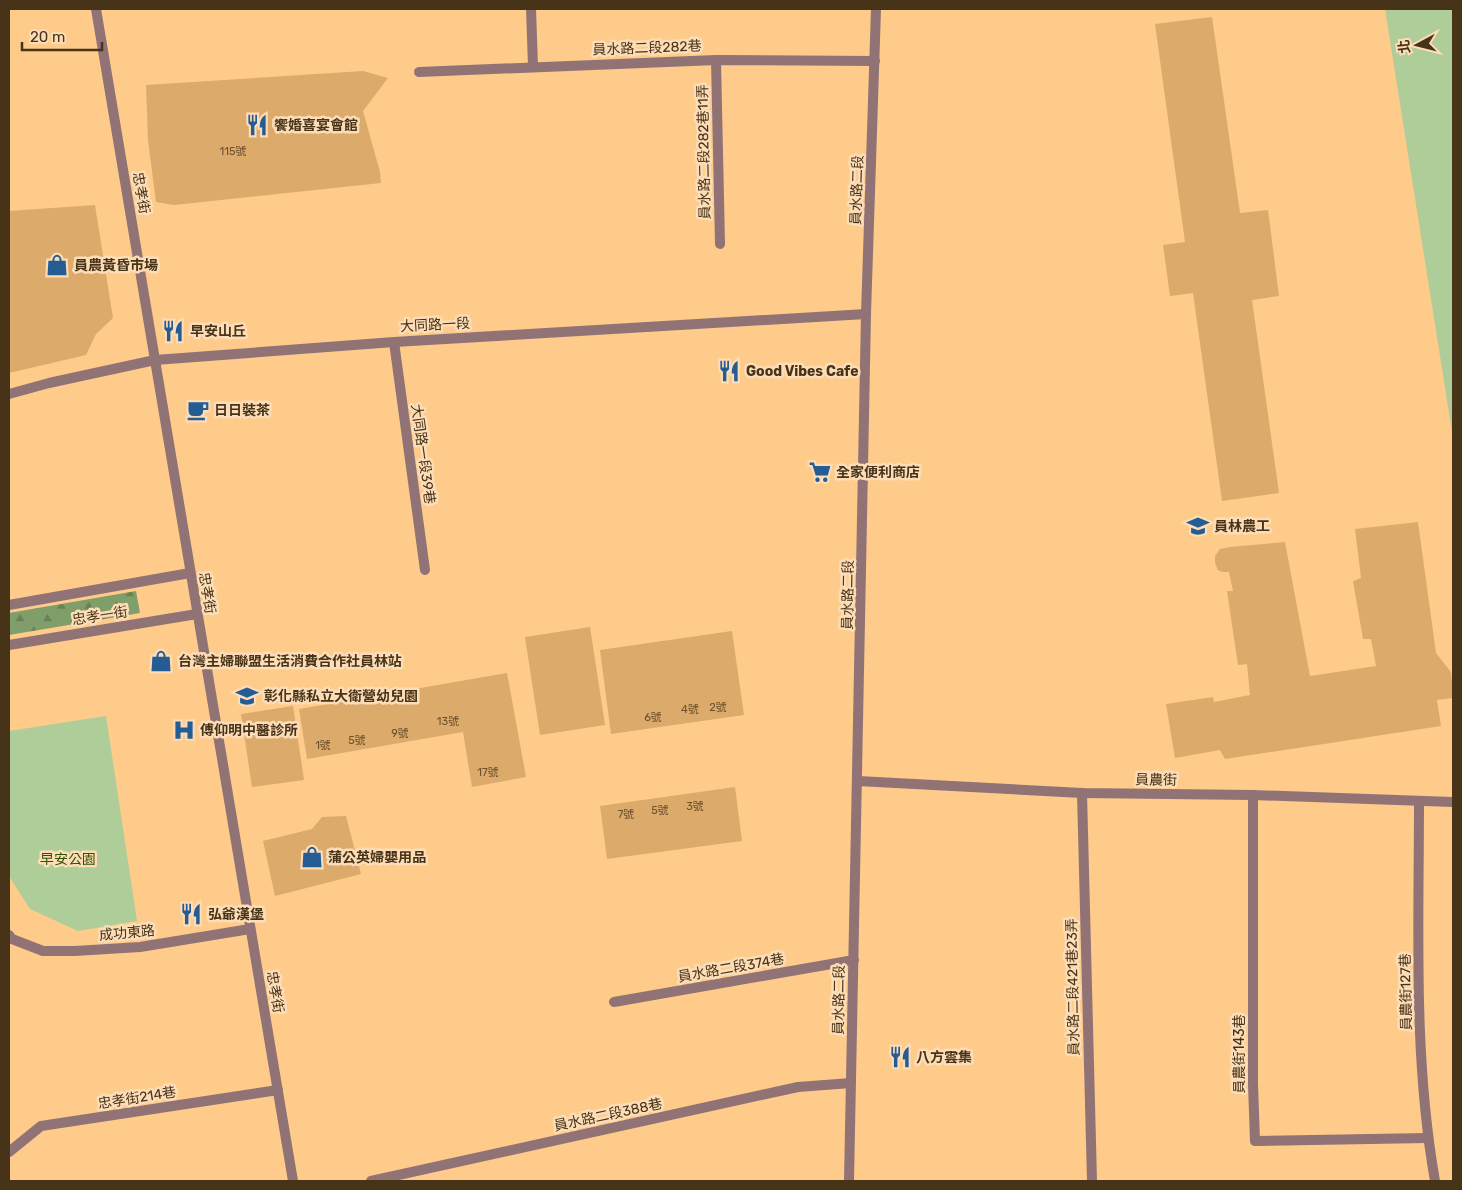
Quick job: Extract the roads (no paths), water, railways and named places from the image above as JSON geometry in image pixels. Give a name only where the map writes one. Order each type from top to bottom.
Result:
[{"type":"street","name":"忠孝街","points":[[96,9],[293,1181]]},
{"type":"street","points":[[531,9],[534,66]]},
{"type":"street","name":"員水路二段","points":[[849,1181],[866,314],[876,9]]},
{"type":"street","name":"員水路二段282巷","points":[[419,72],[716,60],[875,61]]},
{"type":"street","name":"員水路二段282巷11弄","points":[[716,60],[720,244]]},
{"type":"street","name":"大同路一段","points":[[9,394],[49,383],[155,360],[394,342],[866,314]]},
{"type":"street","name":"大同路一段39巷","points":[[394,342],[425,570]]},
{"type":"street","name":"忠孝一街","points":[[9,605],[190,573]]},
{"type":"street","name":"忠孝一街","points":[[9,645],[197,614]]},
{"type":"street","name":"員農街","points":[[858,781],[1082,792],[1453,802]]},
{"type":"street","name":"員水路二段421巷23弄","points":[[1082,792],[1092,1181]]},
{"type":"street","name":"員農街143巷","points":[[1253,796],[1253,1084],[1255,1140],[1427,1138]]},
{"type":"street","name":"員農街127巷","points":[[1419,801],[1419,1006],[1427,1138],[1435,1181]]},
{"type":"street","name":"成功東路","points":[[9,935],[12,939],[43,952],[140,947],[250,929]]},
{"type":"street","name":"員水路二段374巷","points":[[614,1002],[854,960]]},
{"type":"street","name":"員水路二段388巷","points":[[371,1181],[798,1087],[851,1083]]},
{"type":"street","name":"忠孝街214巷","points":[[9,1152],[40,1126],[278,1090]]},
{"type":"place","name":"饗婚喜宴會館","points":[[257,125]]},
{"type":"place","name":"員農黃昏市場","points":[[57,265]]},
{"type":"place","name":"早安山丘","points":[[173,331]]},
{"type":"place","name":"Good Vibes Cafe","points":[[729,371]]},
{"type":"place","name":"日日裝茶","points":[[198,410]]},
{"type":"place","name":"全家便利商店","points":[[820,472]]},
{"type":"place","name":"員林農工","points":[[1198,526]]},
{"type":"place","name":"台灣主婦聯盟生活消費合作社員林站","points":[[161,661]]},
{"type":"place","name":"彰化縣私立大衛營幼兒園","points":[[247,696]]},
{"type":"place","name":"傅仰明中醫診所","points":[[184,730]]},
{"type":"place","name":"蒲公英婦嬰用品","points":[[312,857]]},
{"type":"place","name":"弘爺漢堡","points":[[191,914]]},
{"type":"place","name":"八方雲集","points":[[900,1057]]},
{"type":"park label","name":"早安公園","points":[[68,859]]}]
